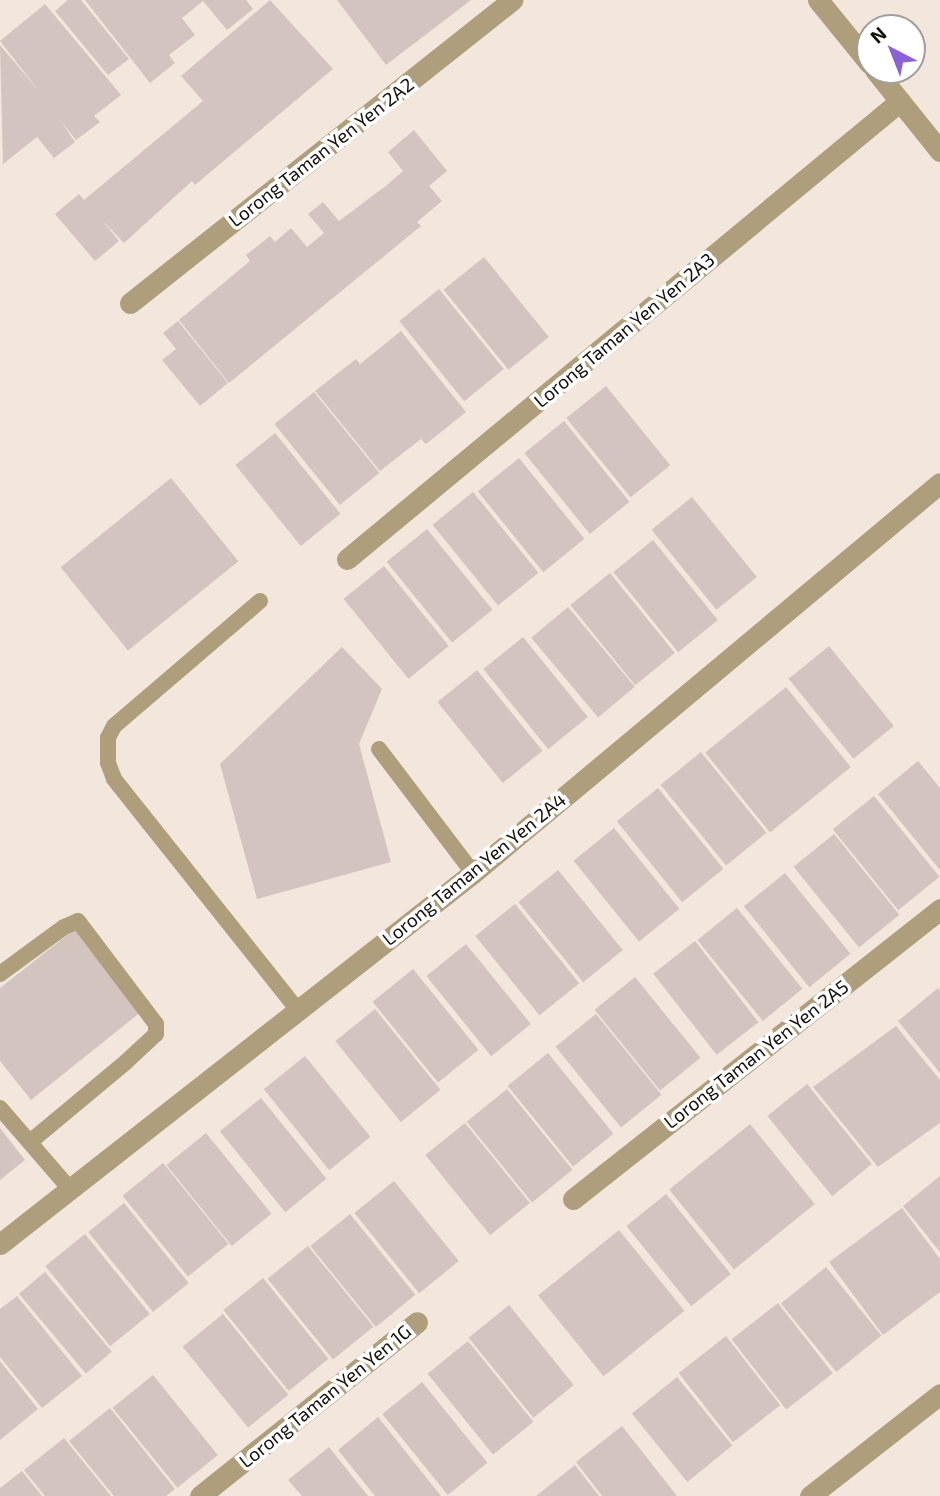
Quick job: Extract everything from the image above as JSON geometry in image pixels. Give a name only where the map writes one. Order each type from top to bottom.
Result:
[{"type":"street","name":"Lorong Taman Yen Yen 2A2","points":[[130,303],[512,0]]},
{"type":"street","points":[[818,0],[856,47]]},
{"type":"street","points":[[886,84],[940,151]]},
{"type":"street","name":"Lorong Taman Yen Yen 2A3","points":[[347,559],[900,101]]},
{"type":"street","name":"Lorong Taman Yen Yen 2A4","points":[[0,1244],[473,873],[940,483]]},
{"type":"street","name":"Lorong Taman Yen Yen 2A5","points":[[573,1199],[940,909]]},
{"type":"street","name":"Lorong Taman Yen Yen 1G","points":[[200,1496],[417,1322]]},
{"type":"street","points":[[810,1496],[940,1394]]},
{"type":"lane","points":[[260,601],[114,726],[108,738],[108,762],[114,779],[298,1010]]},
{"type":"lane","points":[[379,749],[473,873]]},
{"type":"lane","points":[[0,974],[64,927],[78,921],[156,1024],[156,1034],[30,1142]]},
{"type":"lane","points":[[0,1108],[69,1188]]},
{"type":"building","points":[[68,0],[81,0],[129,59],[108,75],[55,11]]},
{"type":"building","points":[[85,0],[246,0],[253,9],[227,30],[203,1],[182,18],[195,35],[169,55],[175,63],[150,83]]},
{"type":"building","points":[[270,0],[333,69],[195,185],[192,181],[124,243],[102,220],[119,241],[95,261],[55,214],[79,194],[84,200],[203,101],[181,76]]},
{"type":"building","points":[[337,0],[471,0],[386,65]]},
{"type":"building","points":[[45,4],[121,95],[94,116],[100,122],[76,140],[60,120],[75,142],[54,158],[37,137],[3,164],[0,45],[39,91],[0,41]]},
{"type":"building","points":[[414,130],[447,171],[429,186],[442,201],[417,222],[421,226],[229,383],[179,320],[250,261],[246,255],[270,236],[275,242],[291,228],[307,247],[324,233],[308,214],[323,202],[339,221],[387,185],[403,171],[388,152]]},
{"type":"building","points":[[484,257],[549,337],[508,370],[444,290]]},
{"type":"building","points":[[439,289],[504,369],[464,401],[399,321]]},
{"type":"building","points":[[178,321],[228,383],[200,406],[162,360],[176,349],[163,333]]},
{"type":"building","points":[[401,331],[466,412],[426,444],[421,439],[380,471],[315,391],[356,359],[360,364]]},
{"type":"building","points":[[606,386],[670,465],[631,497],[566,418]]},
{"type":"building","points":[[314,392],[379,473],[340,505],[274,424]]},
{"type":"building","points":[[564,421],[629,502],[590,534],[524,453]]},
{"type":"building","points":[[275,433],[340,514],[301,546],[235,465]]},
{"type":"building","points":[[519,458],[584,539],[543,572],[478,491]]},
{"type":"building","points":[[171,478],[238,561],[128,651],[61,567]]},
{"type":"building","points":[[473,492],[538,573],[498,606],[433,525]]},
{"type":"building","points":[[692,497],[757,577],[716,610],[652,530]]},
{"type":"building","points":[[427,529],[492,610],[452,643],[387,562]]},
{"type":"building","points":[[653,540],[718,620],[678,652],[613,572]]},
{"type":"building","points":[[384,566],[449,646],[408,679],[344,599]]},
{"type":"building","points":[[610,573],[675,653],[635,685],[570,605]]},
{"type":"building","points":[[568,607],[635,687],[598,718],[531,638]]},
{"type":"building","points":[[523,637],[588,717],[548,749],[483,669]]},
{"type":"building","points":[[829,646],[894,726],[853,759],[789,679]]},
{"type":"building","points":[[342,647],[382,689],[359,744],[391,862],[257,899],[220,764]]},
{"type":"building","points":[[477,670],[542,751],[503,783],[437,702]]},
{"type":"building","points":[[786,687],[851,767],[770,832],[705,752]]},
{"type":"building","points":[[701,752],[766,833],[726,866],[661,785]]},
{"type":"building","points":[[918,761],[940,788],[940,870],[878,794]]},
{"type":"building","points":[[658,788],[723,869],[682,902],[617,821]]},
{"type":"building","points":[[874,796],[939,877],[898,910],[833,829]]},
{"type":"building","points":[[614,828],[679,909],[639,942],[574,861]]},
{"type":"building","points":[[834,834],[899,915],[859,948],[794,867]]},
{"type":"building","points":[[558,870],[623,950],[583,982],[518,902]]},
{"type":"building","points":[[785,873],[850,954],[809,987],[744,906]]},
{"type":"building","points":[[515,904],[579,983],[540,1015],[475,936]]},
{"type":"building","points":[[737,908],[802,989],[763,1021],[697,940]]},
{"type":"building","points":[[76,928],[142,1011],[31,1100],[0,1061],[0,988]]},
{"type":"building","points":[[695,941],[758,1022],[717,1055],[653,974]]},
{"type":"building","points":[[466,944],[531,1024],[491,1056],[426,976]]},
{"type":"building","points":[[413,969],[478,1050],[438,1083],[373,1002]]},
{"type":"building","points":[[635,977],[700,1058],[660,1091],[595,1010]]},
{"type":"building","points":[[938,988],[940,991],[940,1073],[898,1021]]},
{"type":"building","points":[[375,1009],[440,1090],[401,1122],[335,1041]]},
{"type":"building","points":[[596,1014],[661,1095],[621,1128],[556,1047]]},
{"type":"building","points":[[896,1026],[940,1080],[940,1123],[878,1167],[813,1087]]},
{"type":"building","points":[[548,1053],[613,1134],[573,1167],[508,1086]]},
{"type":"building","points":[[305,1056],[370,1137],[329,1170],[264,1089]]},
{"type":"building","points":[[807,1084],[872,1164],[832,1196],[767,1116]]},
{"type":"building","points":[[507,1089],[572,1170],[532,1203],[467,1122]]},
{"type":"building","points":[[261,1098],[326,1179],[285,1212],[220,1131]]},
{"type":"building","points":[[465,1123],[530,1203],[490,1235],[425,1155]]},
{"type":"building","points":[[750,1124],[815,1204],[734,1269],[669,1189]]},
{"type":"building","points":[[0,1128],[25,1160],[0,1180]]},
{"type":"building","points":[[206,1133],[271,1214],[232,1246],[166,1165]]},
{"type":"building","points":[[163,1163],[228,1244],[188,1277],[123,1196]]},
{"type":"building","points":[[940,1176],[940,1252],[903,1206]]},
{"type":"building","points":[[394,1181],[459,1261],[419,1293],[354,1213]]},
{"type":"building","points":[[666,1194],[731,1274],[691,1306],[626,1226]]},
{"type":"building","points":[[124,1203],[189,1283],[153,1312],[88,1232]]},
{"type":"building","points":[[902,1208],[940,1259],[940,1292],[883,1335],[829,1262]]},
{"type":"building","points":[[350,1214],[415,1295],[376,1327],[310,1246]]},
{"type":"building","points":[[619,1230],[684,1311],[604,1376],[538,1295]]},
{"type":"building","points":[[85,1234],[150,1314],[110,1346],[45,1266]]},
{"type":"building","points":[[308,1246],[373,1327],[333,1360],[268,1279]]},
{"type":"building","points":[[826,1267],[881,1335],[836,1372],[781,1304]]},
{"type":"building","points":[[45,1272],[112,1352],[86,1374],[19,1294]]},
{"type":"building","points":[[263,1278],[328,1359],[289,1391],[223,1310]]},
{"type":"building","points":[[17,1296],[82,1376],[42,1408],[0,1357],[0,1309]]},
{"type":"building","points":[[778,1303],[833,1373],[786,1409],[732,1339]]},
{"type":"building","points":[[509,1305],[574,1385],[533,1418],[469,1338]]},
{"type":"building","points":[[223,1314],[288,1395],[248,1428],[183,1347]]},
{"type":"building","points":[[726,1336],[780,1405],[733,1442],[679,1373]]},
{"type":"building","points":[[468,1341],[533,1422],[493,1455],[428,1374]]},
{"type":"building","points":[[0,1361],[38,1409],[0,1440]]},
{"type":"building","points":[[153,1375],[218,1455],[177,1488],[113,1408]]},
{"type":"building","points":[[677,1377],[732,1445],[687,1482],[632,1414]]},
{"type":"building","points":[[422,1382],[487,1463],[448,1495],[382,1414]]},
{"type":"building","points":[[110,1408],[175,1489],[166,1496],[114,1496],[69,1441]]},
{"type":"building","points":[[378,1417],[441,1496],[375,1496],[338,1450]]},
{"type":"building","points":[[622,1426],[677,1496],[602,1496],[576,1462]]},
{"type":"building","points":[[64,1438],[111,1496],[45,1496],[24,1470]]},
{"type":"building","points":[[329,1447],[368,1496],[302,1496],[288,1480]]},
{"type":"building","points":[[575,1465],[599,1496],[536,1496]]},
{"type":"building","points":[[22,1471],[42,1496],[0,1496],[0,1488]]}]
